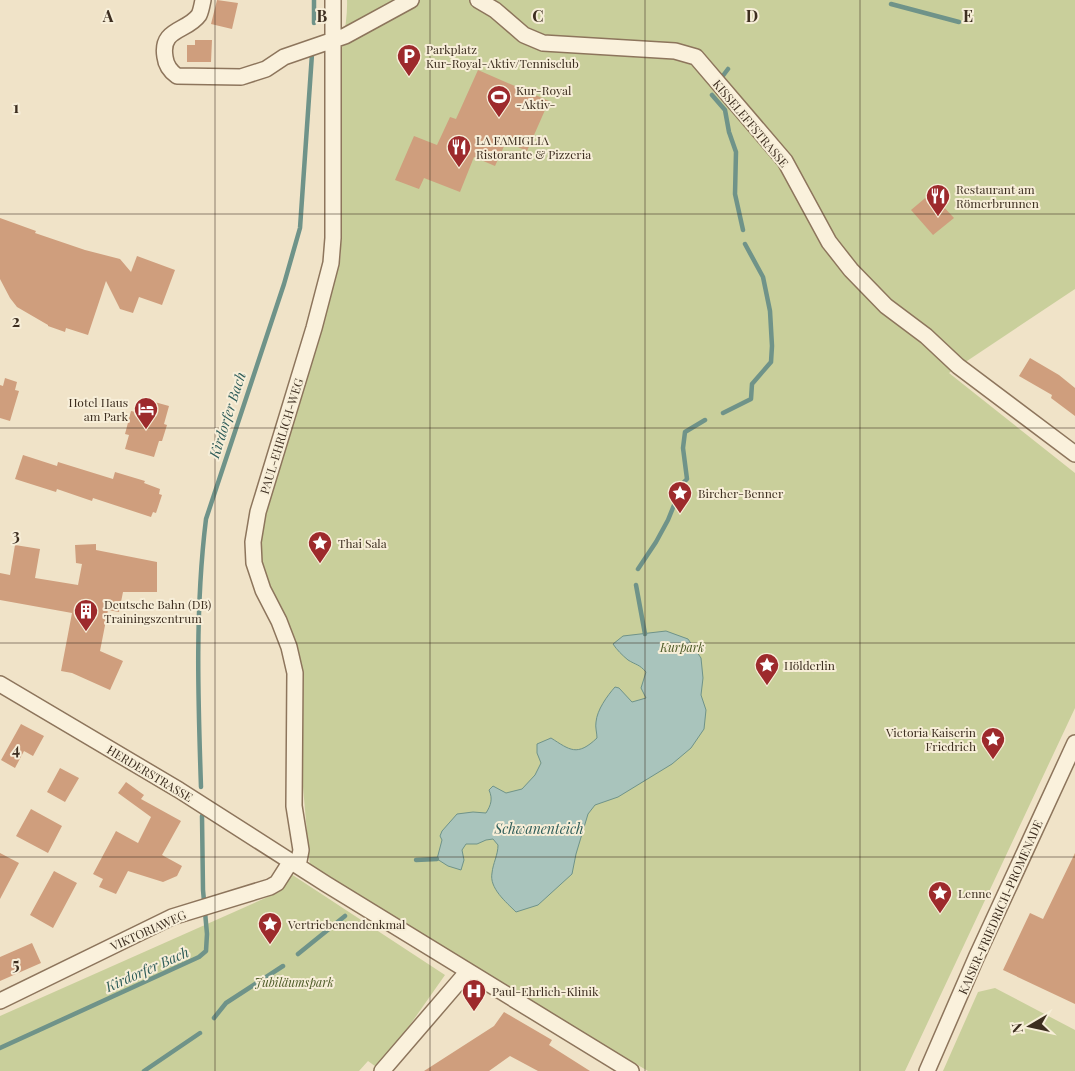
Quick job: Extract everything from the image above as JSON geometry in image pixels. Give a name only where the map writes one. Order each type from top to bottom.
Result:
[{"type":"street","points":[[203,0],[199,14],[192,22],[169,36],[165,42],[164,55],[166,66],[177,76],[245,76],[266,69],[284,56],[345,36],[411,0]]},
{"type":"street","name":"PAUL-EHRLICH-WEG","points":[[295,864],[301,850],[294,806],[295,673],[290,647],[258,578],[254,563],[253,542],[258,512],[314,328],[331,263],[333,238],[333,0]]},
{"type":"street","name":"KISSELEFFSTRASSE","points":[[478,0],[495,10],[524,35],[543,43],[675,51],[696,57],[785,161],[829,242],[858,278],[886,306],[926,336],[958,366],[1075,454]]},
{"type":"street","name":"HERDERSTRASSE","points":[[0,684],[179,790],[295,864],[631,1071]]},
{"type":"street","name":"KAISER-FRIEDRICH-PROMENADE","points":[[927,1071],[976,958],[1075,743]]},
{"type":"street","name":"VIKTORIAWEG","points":[[0,1001],[172,917],[270,887],[277,883],[295,864]]},
{"type":"street","points":[[382,1071],[468,970]]},
{"type":"green space","name":"Kurpark","points":[[347,0],[1075,0],[1075,289],[949,373],[1075,473],[1075,708],[905,1071],[648,1071],[465,963],[310,867],[299,741],[303,685],[298,654],[261,568],[260,530],[340,262],[342,215],[340,72]]},
{"type":"green space","name":"Jubiläumspark","points":[[291,874],[445,975],[379,1069],[368,1061],[359,1071],[0,1071],[0,1016],[279,892]]},
{"type":"green space","points":[[995,988],[1075,1030],[1075,1071],[943,1071],[978,992]]},
{"type":"water","name":"Schwanenteich","points":[[666,631],[688,639],[701,658],[703,678],[701,695],[706,710],[704,729],[691,748],[672,764],[618,797],[595,805],[588,814],[572,874],[538,905],[516,912],[503,899],[493,884],[492,873],[498,845],[493,839],[477,844],[466,844],[462,850],[464,860],[461,870],[448,866],[437,859],[442,840],[440,836],[442,831],[457,814],[486,813],[491,802],[489,790],[493,786],[506,793],[522,789],[535,775],[541,763],[537,753],[537,744],[551,738],[563,746],[579,750],[590,744],[597,738],[596,724],[600,708],[615,687],[619,688],[632,702],[646,698],[641,688],[646,672],[628,660],[613,644],[623,636]]},
{"type":"building","points":[[217,0],[238,3],[232,29],[211,24]]},
{"type":"building","points":[[195,40],[212,40],[211,62],[187,62],[187,45],[195,45]]},
{"type":"building","name":"Kur-Royal -Aktiv-","points":[[478,70],[549,101],[527,151],[506,142],[495,166],[474,157],[460,192],[424,178],[419,189],[395,180],[414,136],[437,145],[450,117],[456,119]]},
{"type":"building","points":[[939,192],[948,202],[943,206],[954,218],[933,235],[911,210],[930,194],[933,197]]},
{"type":"building","points":[[0,218],[36,231],[35,233],[85,250],[120,259],[131,272],[137,256],[175,270],[162,305],[139,297],[133,313],[120,309],[106,281],[88,335],[66,328],[65,332],[48,326],[17,307],[0,279]]},
{"type":"building","points":[[1030,358],[1059,375],[1075,388],[1075,416],[1051,398],[1052,395],[1019,376]]},
{"type":"building","points":[[5,378],[17,382],[15,390],[19,391],[10,421],[0,418],[0,385],[3,386]]},
{"type":"building","name":"Hotel Haus am Park","points":[[140,398],[169,406],[164,424],[167,425],[154,457],[125,449],[129,435],[125,434],[131,411],[136,412]]},
{"type":"building","points":[[23,455],[57,466],[58,462],[113,479],[115,472],[145,481],[144,483],[160,489],[159,494],[162,495],[156,513],[153,512],[151,517],[93,498],[92,501],[57,489],[56,492],[15,479]]},
{"type":"building","name":"Deutsche Bahn (DB) Trainingszentrum","points":[[96,544],[96,550],[157,562],[157,592],[123,592],[119,612],[108,610],[100,651],[123,661],[110,690],[72,673],[61,671],[72,613],[0,600],[0,573],[10,575],[15,545],[40,549],[35,578],[78,585],[82,564],[76,563],[75,545]]},
{"type":"building","points":[[21,724],[44,736],[33,756],[24,751],[15,768],[1,760]]},
{"type":"building","points":[[60,768],[79,778],[65,802],[47,792]]},
{"type":"building","points":[[126,782],[144,795],[141,799],[181,821],[162,855],[182,866],[177,876],[163,882],[128,871],[116,894],[99,887],[103,879],[93,874],[116,831],[138,843],[151,817],[118,793]]},
{"type":"building","points":[[31,809],[62,826],[48,853],[16,836]]},
{"type":"building","points":[[0,853],[19,863],[0,899]]},
{"type":"building","points":[[1075,853],[1075,1004],[1003,970],[1030,913],[1043,919]]},
{"type":"building","points":[[54,871],[77,883],[53,928],[30,915]]},
{"type":"building","points":[[32,943],[41,963],[0,981],[0,957]]},
{"type":"building","name":"Paul-Ehrlich-Klinik","points":[[504,1012],[552,1040],[549,1045],[590,1071],[538,1071],[510,1056],[489,1071],[424,1071],[494,1026]]},
{"type":"waterway","name":"Kirdorfer Bach","points":[[314,0],[314,23]]},
{"type":"waterway","name":"Kirdorfer Bach","points":[[891,4],[959,22]]},
{"type":"waterway","name":"Kirdorfer Bach","points":[[201,787],[198,687],[199,619],[206,519],[284,284],[300,228],[312,54]]},
{"type":"waterway","points":[[722,77],[728,69]]},
{"type":"waterway","points":[[712,95],[725,110],[729,132],[736,152],[735,194],[743,230]]},
{"type":"waterway","points":[[723,413],[751,399],[752,384],[771,362],[770,311],[763,277],[745,244]]},
{"type":"waterway","points":[[638,569],[668,520],[683,483],[687,479],[683,448],[685,432],[705,420]]},
{"type":"waterway","points":[[636,585],[645,634]]},
{"type":"waterway","name":"Kirdorfer Bach","points":[[0,1048],[199,957],[206,951],[207,934],[203,890],[202,816]]},
{"type":"waterway","name":"Kirdorfer Bach","points":[[416,860],[437,859]]},
{"type":"waterway","name":"Kirdorfer Bach","points":[[298,954],[345,916]]},
{"type":"waterway","name":"Kirdorfer Bach","points":[[214,1018],[226,1003],[283,966]]},
{"type":"waterway","name":"Kirdorfer Bach","points":[[144,1071],[200,1033]]},
{"type":"place","name":"Parkplatz Kur-Royal-Aktiv/Tennisclub","points":[[409,77]]},
{"type":"place","name":"Kur-Royal -Aktiv-","points":[[499,118]]},
{"type":"place","name":"LA FAMIGLIA Ristorante & Pizzeria","points":[[459,168]]},
{"type":"place","name":"Restaurant am Römerbrunnen","points":[[938,217]]},
{"type":"place","name":"Hotel Haus am Park","points":[[146,430]]},
{"type":"place","name":"Bircher-Benner","points":[[680,514]]},
{"type":"place","name":"Thai Sala","points":[[320,564]]},
{"type":"place","name":"Deutsche Bahn (DB) Trainingszentrum","points":[[86,632]]},
{"type":"place","name":"Hölderlin","points":[[767,686]]},
{"type":"place","name":"Victoria Kaiserin Friedrich","points":[[993,760]]},
{"type":"place","name":"Lenne","points":[[940,914]]},
{"type":"place","name":"Vertriebenendenkmal","points":[[270,945]]},
{"type":"place","name":"Paul-Ehrlich-Klinik","points":[[474,1012]]}]
